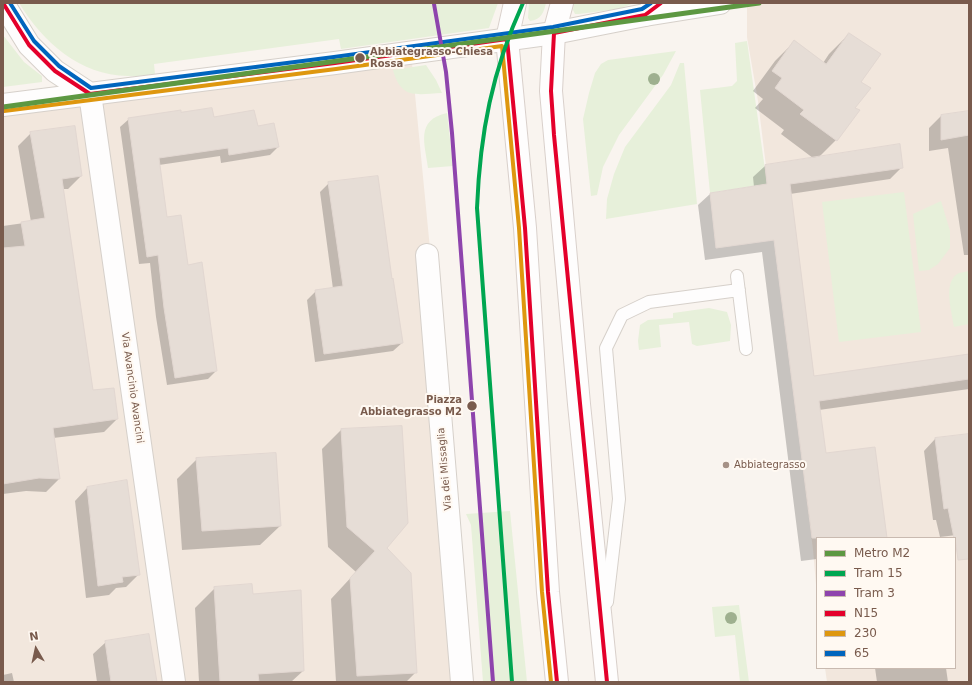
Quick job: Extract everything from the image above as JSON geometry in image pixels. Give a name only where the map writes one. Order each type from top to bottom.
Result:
[{"type":"street","points":[[3,3],[30,45],[55,71],[90,94]]},
{"type":"street","points":[[514,3],[507,39],[525,228],[547,576],[557,682]]},
{"type":"street","points":[[562,3],[554,33],[551,91],[607,682]]},
{"type":"street","points":[[3,105],[335,63],[554,33],[653,9],[720,3]]},
{"type":"street","name":"Via Avancinio Avancini","points":[[90,94],[174,682]]},
{"type":"street","name":"Via dei Missaglia","points":[[427,255],[462,682]]},
{"type":"lane","points":[[737,276],[746,349]]},
{"type":"lane","points":[[602,639],[619,500],[606,348],[622,315],[649,302],[739,290]]},
{"type":"shaded area","points":[[747,3],[969,3],[969,682],[827,682],[825,669],[956,669],[956,537],[816,537],[816,584],[758,101],[747,37]]},
{"type":"shaded area","points":[[411,53],[472,682],[3,682],[3,106]]},
{"type":"green space","points":[[19,3],[498,3],[489,28],[341,49],[339,39],[154,64],[155,74],[128,76],[94,70],[78,63],[64,54],[39,31]]},
{"type":"green space","points":[[529,3],[546,3],[541,15],[537,19],[530,21],[528,18]]},
{"type":"green space","points":[[574,3],[634,3],[618,9],[575,14],[573,10]]},
{"type":"green space","points":[[3,35],[24,62],[42,76],[42,82],[3,87]]},
{"type":"green space","points":[[747,41],[767,184],[710,193],[700,90],[732,86],[737,81],[735,43]]},
{"type":"green space","points":[[676,51],[663,75],[619,135],[603,167],[597,195],[591,196],[583,119],[595,73],[601,64],[608,60]]},
{"type":"green space","points":[[680,63],[684,63],[697,204],[606,219],[607,199],[614,174],[625,147],[671,85]]},
{"type":"green space","points":[[426,65],[436,80],[442,93],[411,93],[405,91],[396,80],[393,70]]},
{"type":"green space","points":[[447,113],[453,166],[428,168],[424,142],[426,127],[430,121],[437,116]]},
{"type":"green space","points":[[904,192],[921,332],[839,342],[822,202]]},
{"type":"green space","points":[[941,201],[950,231],[950,248],[938,264],[929,270],[919,271],[913,214]]},
{"type":"green space","points":[[969,271],[969,324],[954,327],[949,290],[954,277],[959,273]]},
{"type":"green space","points":[[709,308],[727,312],[731,325],[730,341],[697,346],[692,344],[689,322],[659,325],[661,347],[639,350],[638,341],[640,325],[648,320],[673,318],[673,313]]},
{"type":"green space","points":[[510,511],[527,682],[483,682],[471,525],[466,514]]},
{"type":"green space","points":[[739,605],[749,682],[740,682],[735,635],[715,637],[712,607]]},
{"type":"building","points":[[849,33],[881,54],[861,82],[871,88],[855,108],[860,110],[837,141],[800,114],[804,110],[775,88],[782,78],[772,71],[794,40],[826,64]]},
{"type":"building","points":[[212,108],[214,117],[254,110],[258,126],[274,123],[279,147],[229,155],[228,148],[159,158],[167,217],[181,215],[188,265],[202,262],[217,371],[175,378],[164,308],[158,255],[147,257],[128,118],[181,110],[181,112]]},
{"type":"building","points":[[969,111],[969,135],[941,140],[941,115]]},
{"type":"building","points":[[75,126],[82,176],[62,179],[93,390],[114,388],[118,419],[53,428],[60,479],[39,478],[3,484],[3,248],[25,246],[21,222],[45,218],[30,132]]},
{"type":"building","points":[[900,144],[903,168],[790,184],[814,376],[969,354],[969,379],[819,401],[826,453],[875,447],[887,537],[812,538],[774,240],[716,248],[710,193],[767,184],[765,165]]},
{"type":"building","points":[[378,176],[392,279],[393,278],[403,343],[324,354],[315,290],[343,286],[328,182]]},
{"type":"building","points":[[402,426],[408,523],[387,548],[411,573],[417,673],[357,676],[350,578],[375,551],[347,527],[341,429]]},
{"type":"building","points":[[969,434],[969,559],[958,560],[956,537],[954,537],[948,508],[944,509],[935,438]]},
{"type":"building","points":[[276,453],[281,526],[202,531],[196,458]]},
{"type":"building","points":[[127,480],[140,575],[122,577],[123,582],[98,586],[87,487]]},
{"type":"building","points":[[252,584],[253,594],[301,590],[304,671],[258,674],[259,682],[220,682],[214,587]]},
{"type":"building","points":[[149,634],[157,682],[111,682],[105,641]]},
{"type":"metro line","name":"M2","points":[[3,107],[759,3]]},
{"type":"tram line","name":"15","points":[[512,682],[477,208],[481,154],[490,103],[503,53],[523,3]]},
{"type":"tram line","name":"3","points":[[434,4],[446,72],[452,133],[493,682]]},
{"type":"transit line","name":"N15","points":[[3,3],[29,45],[55,71],[90,94],[335,63],[507,39],[525,228],[548,592],[557,682]]},
{"type":"transit line","name":"65","points":[[10,3],[34,41],[59,66],[91,88],[553,27],[642,9],[651,3]]},
{"type":"transit line","name":"N15","points":[[607,682],[554,135],[551,91],[554,33],[645,15],[661,3]]},
{"type":"transit line","name":"230","points":[[4,111],[336,69],[502,46],[519,228],[542,592],[551,682]]},
{"type":"place","name":"Abbiategrasso-Chiesa Rossa","points":[[360,58]]},
{"type":"place","name":"Piazza Abbiategrasso M2","points":[[472,406]]},
{"type":"place","name":"Abbiategrasso","points":[[726,465]]}]
